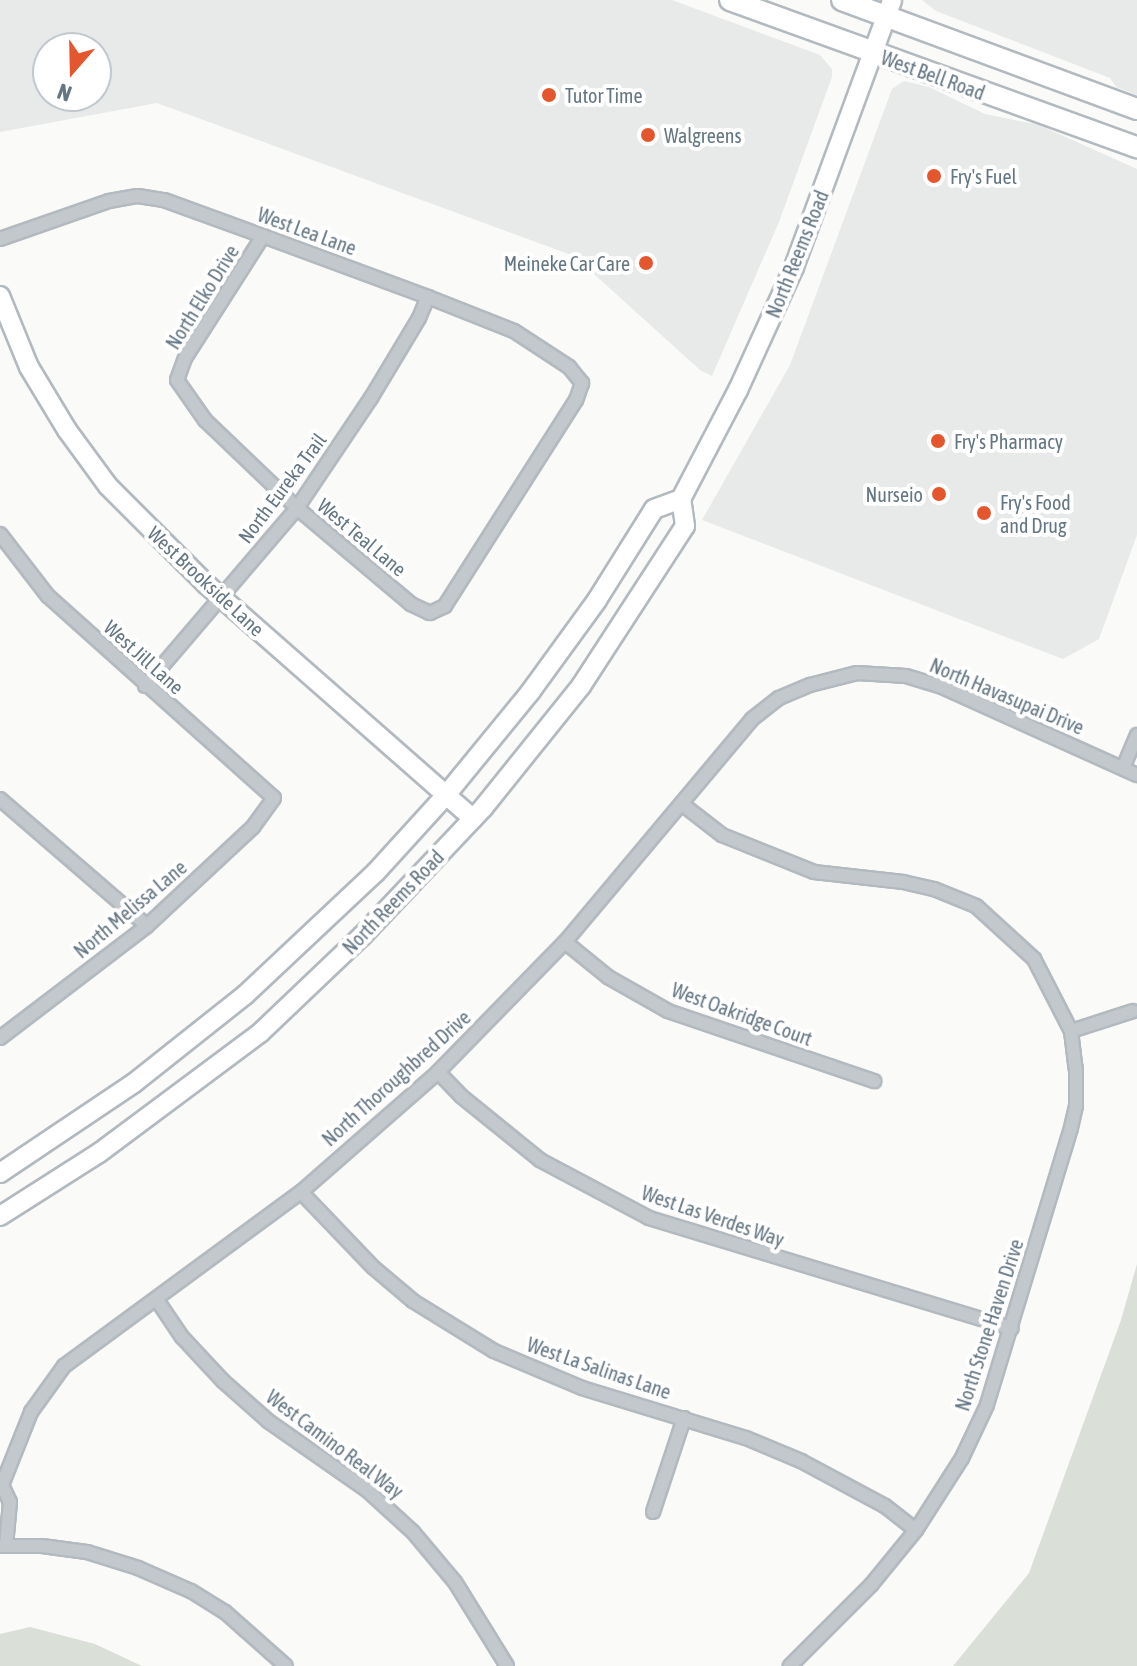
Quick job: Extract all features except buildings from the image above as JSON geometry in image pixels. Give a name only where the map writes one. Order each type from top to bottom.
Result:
[{"type":"main road","name":"West Bell Road","points":[[730,0],[1137,147]]},
{"type":"main road","name":"West Bell Road","points":[[842,0],[889,8],[1137,109]]},
{"type":"main road","name":"North Reems Road","points":[[0,1216],[99,1153],[260,1033],[362,936],[473,819],[581,686],[685,526],[681,499],[738,390],[785,289],[889,8]]},
{"type":"main road","name":"West Brookside Lane","points":[[0,296],[29,367],[99,475],[166,547],[221,598],[473,819]]},
{"type":"main road","name":"North Reems Road","points":[[0,1173],[134,1083],[245,995],[376,872],[446,795],[569,640],[654,509],[681,499]]},
{"type":"street","name":"West Lea Lane","points":[[0,239],[109,201],[138,196],[164,200],[514,331],[569,367],[582,383],[576,400],[445,606],[430,613]]},
{"type":"street","name":"North Elko Drive","points":[[177,380],[185,358],[263,236]]},
{"type":"street","name":"North Eureka Trail","points":[[145,686],[297,508],[371,398],[428,297]]},
{"type":"street","name":"West Teal Lane","points":[[177,380],[205,420],[297,508],[411,604],[430,613]]},
{"type":"street","name":"West Jill Lane","points":[[0,534],[48,596],[145,686],[274,798]]},
{"type":"street","name":"North Havasupai Drive","points":[[857,673],[906,676],[942,687],[1137,775]]},
{"type":"street","name":"North Thoroughbred Drive","points":[[3,1546],[10,1502],[1,1487],[19,1436],[45,1388],[90,1345],[157,1300],[301,1192],[438,1072],[565,942],[752,719],[779,698],[810,685],[857,673]]},
{"type":"street","points":[[1123,768],[1137,735]]},
{"type":"street","name":"North Melissa Lane","points":[[0,1038],[147,926],[253,827],[274,798]]},
{"type":"street","points":[[0,799],[147,926]]},
{"type":"street","name":"North Stone Haven Drive","points":[[682,804],[722,835],[814,872],[903,882],[934,889],[976,906],[1034,959],[1071,1031],[1076,1106],[987,1405],[962,1458],[916,1530],[871,1585],[790,1666]]},
{"type":"street","name":"West Oakridge Court","points":[[565,942],[608,977],[668,1011],[874,1081]]},
{"type":"street","points":[[1071,1031],[1133,1011]]},
{"type":"street","name":"West Las Verdes Way","points":[[438,1072],[461,1096],[540,1160],[649,1218],[1012,1328]]},
{"type":"street","name":"West La Salinas Lane","points":[[301,1192],[374,1268],[453,1327],[533,1369],[684,1418],[801,1461],[885,1506],[916,1530]]},
{"type":"street","name":"West Camino Real Way","points":[[157,1300],[182,1337],[223,1381],[268,1421],[367,1490],[413,1532],[455,1582],[507,1666]]},
{"type":"street","points":[[653,1512],[684,1418]]},
{"type":"street","points":[[3,1546],[42,1546],[87,1552],[164,1579],[225,1612],[286,1666]]},
{"type":"shaded area","points":[[0,0],[672,0],[820,55],[832,69],[832,77],[779,222],[712,376],[700,370],[574,256],[157,103],[112,111],[112,32],[32,32],[32,112],[108,112],[0,132]]},
{"type":"shaded area","points":[[922,0],[1137,0],[1137,95],[1116,87],[1110,78],[936,11]]},
{"type":"shaded area","points":[[904,81],[929,87],[985,114],[1039,125],[1137,169],[1137,535],[1099,639],[1063,659],[702,520],[790,365],[892,89]]},
{"type":"shaded area","points":[[1137,1264],[1137,1666],[953,1666],[1029,1573],[1121,1320]]},
{"type":"shaded area","points":[[30,1627],[95,1644],[142,1666],[0,1666],[0,1634]]},
{"type":"place","name":"Tutor Time","points":[[549,95]]},
{"type":"place","name":"Walgreens","points":[[648,135]]},
{"type":"place","name":"Fry's Fuel","points":[[934,176]]},
{"type":"place","name":"Meineke Car Care","points":[[646,263]]},
{"type":"place","name":"Fry's Pharmacy","points":[[938,441]]},
{"type":"place","name":"Nurseio","points":[[939,494]]},
{"type":"place","name":"Fry's Food and Drug","points":[[984,513]]}]
